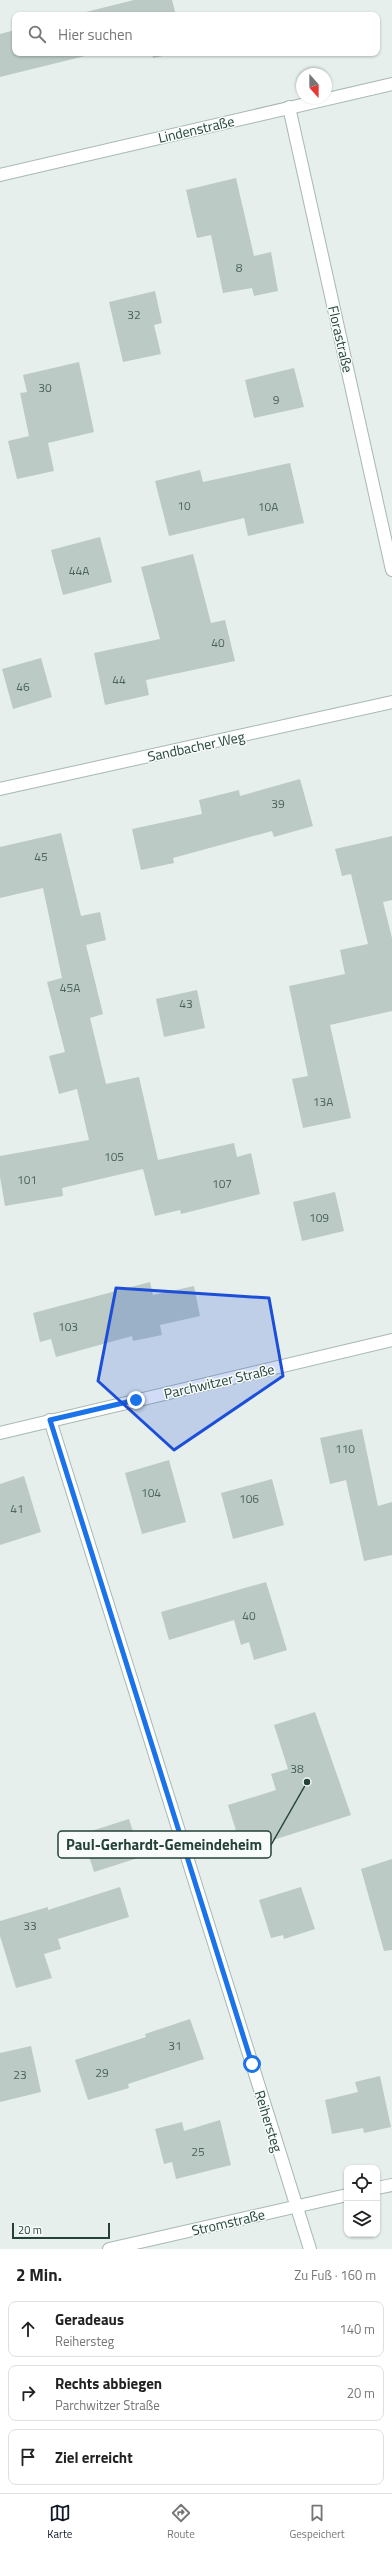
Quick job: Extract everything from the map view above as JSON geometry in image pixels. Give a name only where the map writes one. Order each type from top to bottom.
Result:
[{"type":"street","name":"Lindenstraße","points":[[0,175],[392,84]]},
{"type":"street","name":"Florastraße","points":[[289,107],[392,570]]},
{"type":"street","name":"Sandbacher Weg","points":[[0,789],[392,702]]},
{"type":"street","name":"Parchwitzer Straße","points":[[0,1433],[392,1340]]},
{"type":"street","name":"Reihersteg","points":[[50,1420],[310,2249]]},
{"type":"street","points":[[380,2187],[392,2185]]},
{"type":"street","name":"Stromstraße","points":[[109,2249],[344,2196]]},
{"type":"highlighted area","points":[[116,1288],[269,1298],[283,1376],[174,1450],[98,1381]]},
{"type":"building","points":[[134,0],[172,0],[175,12],[86,12]]},
{"type":"building","points":[[12,31],[12,56],[85,56],[0,77],[0,34]]},
{"type":"building","points":[[236,178],[254,256],[271,252],[278,291],[254,296],[252,288],[223,293],[211,235],[197,238],[186,190]]},
{"type":"building","points":[[155,291],[162,323],[154,325],[161,354],[123,362],[109,302]]},
{"type":"building","points":[[79,362],[94,432],[48,443],[54,471],[17,479],[8,441],[29,436],[20,393],[27,392],[23,375]]},
{"type":"building","points":[[294,368],[304,407],[254,418],[245,380]]},
{"type":"building","points":[[290,463],[304,523],[248,536],[244,518],[169,536],[155,481],[200,470],[203,482]]},
{"type":"building","points":[[100,537],[112,582],[63,595],[51,550]]},
{"type":"building","points":[[193,554],[211,623],[225,620],[235,661],[146,680],[149,695],[105,705],[94,653],[160,639],[141,567]]},
{"type":"building","points":[[41,658],[52,697],[13,709],[2,669]]},
{"type":"building","points":[[300,779],[313,826],[274,837],[272,831],[173,858],[174,863],[141,870],[132,829],[202,814],[199,800],[239,790],[240,796]]},
{"type":"building","points":[[61,833],[81,916],[100,912],[106,940],[86,945],[103,1014],[90,1018],[106,1084],[139,1077],[158,1160],[234,1143],[237,1157],[251,1153],[260,1194],[181,1214],[180,1210],[155,1216],[143,1169],[62,1188],[63,1196],[5,1206],[0,1177],[0,1156],[89,1140],[77,1089],[59,1094],[49,1056],[65,1052],[47,982],[62,978],[43,888],[0,898],[0,847]]},
{"type":"building","points":[[392,836],[392,900],[383,902],[392,938],[392,1011],[330,1025],[351,1118],[303,1128],[292,1079],[308,1076],[289,986],[345,974],[340,950],[368,944],[351,874],[342,876],[335,849]]},
{"type":"building","points":[[197,990],[205,1028],[164,1037],[156,999]]},
{"type":"building","points":[[335,1192],[344,1231],[302,1241],[293,1202]]},
{"type":"building","points":[[150,1282],[153,1295],[194,1286],[200,1316],[160,1325],[162,1335],[133,1341],[132,1336],[56,1357],[51,1339],[40,1342],[33,1313]]},
{"type":"building","points":[[362,1429],[378,1506],[392,1502],[392,1555],[364,1561],[346,1480],[330,1484],[320,1438]]},
{"type":"building","points":[[169,1460],[186,1522],[142,1534],[125,1473]]},
{"type":"building","points":[[24,1476],[41,1532],[0,1545],[0,1484]]},
{"type":"building","points":[[272,1479],[284,1525],[233,1539],[221,1493]]},
{"type":"building","points":[[266,1582],[287,1650],[254,1660],[249,1642],[241,1645],[234,1620],[169,1640],[161,1612]]},
{"type":"building","points":[[315,1712],[351,1815],[242,1850],[228,1805],[276,1790],[271,1774],[288,1769],[274,1725]]},
{"type":"building","points":[[129,1819],[141,1857],[94,1872],[82,1834]]},
{"type":"building","points":[[392,1859],[392,1950],[384,1951],[361,1869]]},
{"type":"building","points":[[120,1887],[129,1917],[58,1939],[61,1949],[44,1954],[52,1978],[16,1988],[0,1936],[0,1921],[48,1907],[48,1910]]},
{"type":"building","points":[[301,1887],[315,1929],[284,1939],[283,1935],[271,1938],[259,1900]]},
{"type":"building","points":[[190,2019],[204,2059],[128,2084],[129,2088],[88,2100],[75,2060],[146,2037],[145,2034]]},
{"type":"building","points":[[31,2046],[41,2092],[0,2102],[0,2053]]},
{"type":"building","points":[[380,2076],[391,2127],[364,2133],[363,2128],[332,2134],[325,2100],[358,2092],[355,2082]]},
{"type":"building","points":[[220,2120],[231,2165],[176,2179],[172,2162],[164,2164],[155,2129],[182,2122],[184,2131]]},
{"type":"place","name":"Paul-Gerhardt-Gemeindeheim","points":[[307,1782]]},
{"type":"route","points":[[136,1400],[50,1420],[252,2064]]}]
